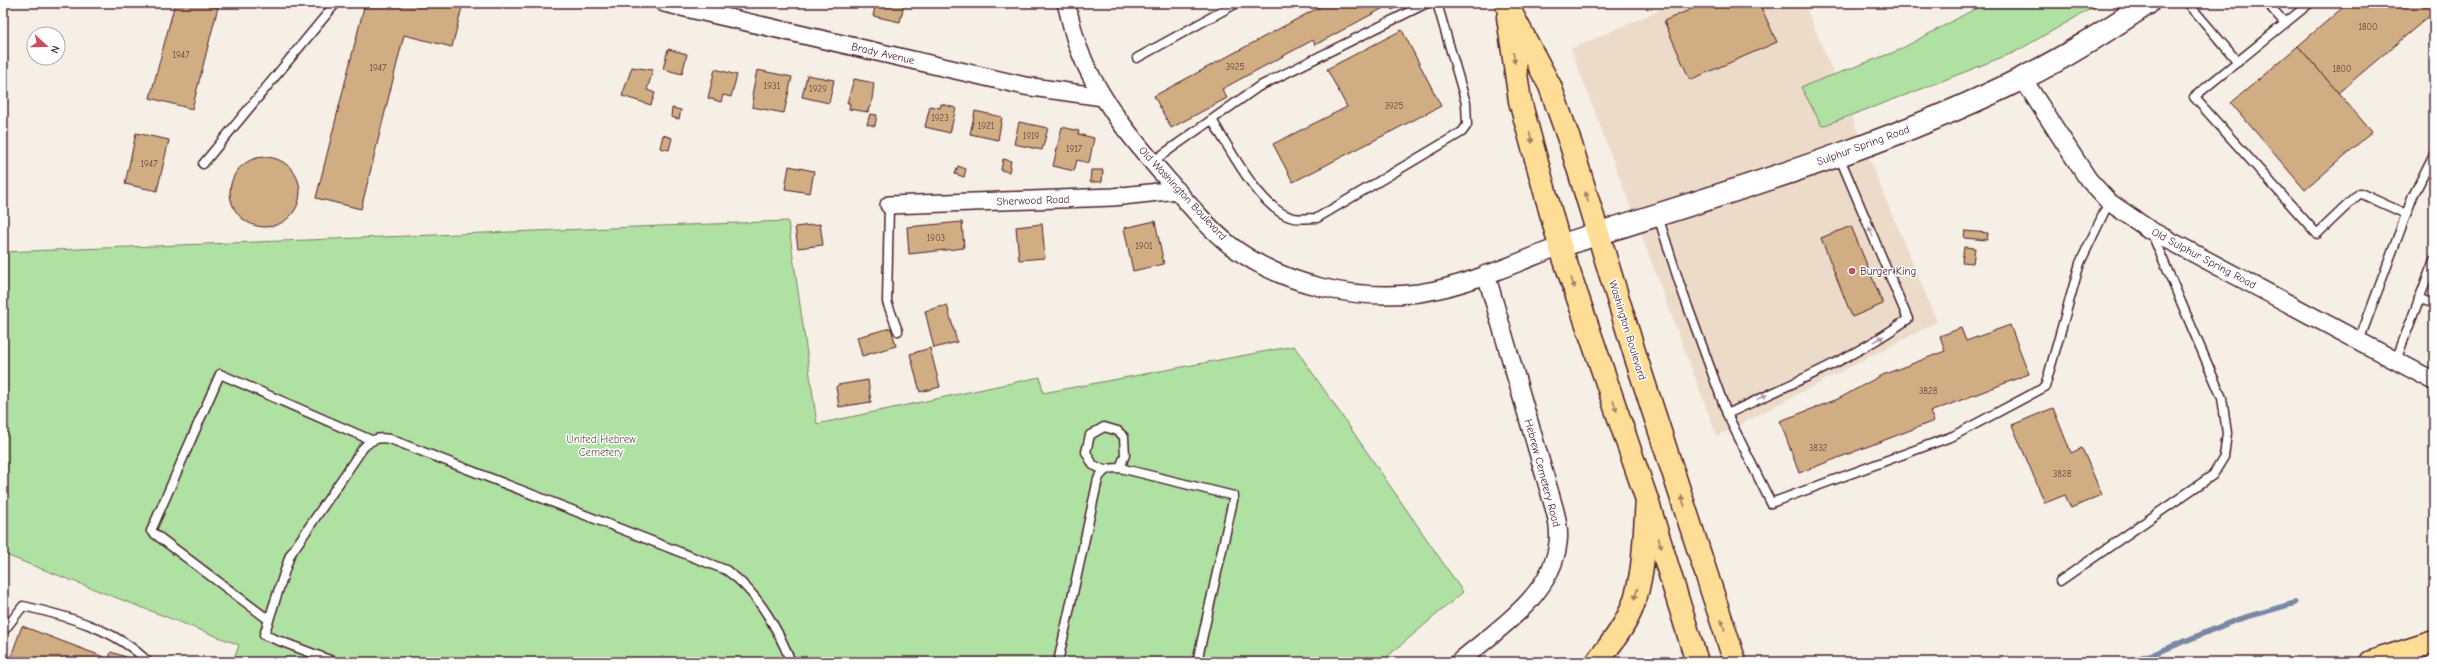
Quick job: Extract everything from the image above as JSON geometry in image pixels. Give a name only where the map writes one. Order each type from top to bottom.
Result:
[{"type":"main road","name":"Sulphur Spring Road","points":[[1560,246],[1838,156],[1946,114],[2023,79],[2101,34],[2148,3]]},
{"type":"main road","name":"Washington Boulevard","points":[[1506,4],[1550,86],[1735,662]]},
{"type":"main road","name":"Washington Boulevard","points":[[1506,4],[1520,101],[1560,246],[1647,500],[1697,662]]},
{"type":"main road","points":[[1597,662],[1617,637],[1632,609],[1641,576],[1647,500]]},
{"type":"main road","points":[[2371,662],[2434,642]]},
{"type":"street","name":"Brady Avenue","points":[[664,3],[1025,86],[1103,97]]},
{"type":"street","name":"Old Washington Boulevard","points":[[1066,3],[1078,47],[1103,97],[1152,162],[1177,190],[1236,249],[1254,261],[1283,275],[1319,286],[1354,293],[1420,293],[1486,274],[1560,246]]},
{"type":"street","name":"Old Sulphur Spring Road","points":[[2023,79],[2088,179],[2109,202],[2150,230],[2434,381]]},
{"type":"street","name":"Sherwood Road","points":[[889,205],[1113,197],[1177,190]]},
{"type":"street","name":"Hebrew Cemetery Road","points":[[1459,662],[1532,598],[1546,579],[1554,561],[1558,543],[1559,525],[1554,504],[1486,274]]},
{"type":"lane","points":[[203,164],[336,3]]},
{"type":"lane","points":[[1138,58],[1237,3]]},
{"type":"lane","points":[[1152,162],[1258,87],[1427,3]]},
{"type":"lane","points":[[1212,120],[1247,176],[1274,208],[1290,218],[1317,218],[1462,132],[1467,125],[1466,102],[1437,3]]},
{"type":"lane","points":[[2188,3],[2238,62]]},
{"type":"lane","points":[[2267,3],[2285,23]]},
{"type":"lane","points":[[2310,3],[2194,97],[2317,234],[2360,193],[2406,214]]},
{"type":"lane","points":[[2359,341],[2406,214],[2434,154]]},
{"type":"lane","points":[[1727,414],[1840,360],[1881,338],[1908,319],[1838,156]]},
{"type":"lane","points":[[1658,215],[1680,285],[1727,414],[1771,503],[1954,436],[2045,387],[2080,263],[2109,202]]},
{"type":"lane","points":[[889,205],[887,302],[898,331]]},
{"type":"lane","points":[[2060,581],[2213,475],[2224,457],[2227,433],[2222,398],[2150,230]]},
{"type":"lane","points":[[2396,360],[2434,260]]},
{"type":"lane","points":[[2419,298],[2434,304]]},
{"type":"lane","points":[[269,620],[151,531],[220,374],[371,440]]},
{"type":"lane","points":[[1120,468],[1125,455],[1124,437],[1118,430],[1104,427],[1090,435],[1086,452],[1093,465],[1104,470],[1120,468],[1234,496],[1197,662]]},
{"type":"lane","points":[[334,662],[264,635],[290,555],[358,455],[371,440],[379,437],[390,439],[726,570],[738,578],[752,592],[781,637],[791,662]]},
{"type":"lane","points":[[1058,662],[1098,479],[1104,470]]},
{"type":"lane","points":[[3,632],[23,606],[51,612],[104,631],[148,662]]},
{"type":"shaded area","points":[[1676,3],[1804,3],[1937,322],[1717,436],[1571,49]]},
{"type":"green space","points":[[1986,3],[2101,3],[2015,52],[1822,126],[1801,87],[1897,51]]},
{"type":"green space","name":"United Hebrew Cemetery","points":[[788,221],[817,424],[1040,377],[1043,393],[1294,346],[1463,592],[1381,662],[233,662],[239,645],[3,554],[3,252]]},
{"type":"building","points":[[175,3],[202,3],[218,7],[192,109],[150,98]]},
{"type":"building","points":[[365,3],[463,3],[452,47],[404,35],[361,209],[316,198]]},
{"type":"building","points":[[876,3],[907,3],[904,4],[900,22],[873,16]]},
{"type":"building","points":[[1327,3],[1405,3],[1392,10],[1389,5],[1315,45],[1313,40],[1222,89],[1227,98],[1171,128],[1154,96]]},
{"type":"building","points":[[1705,3],[1759,3],[1777,42],[1690,80],[1664,21]]},
{"type":"building","points":[[2348,3],[2434,3],[2434,12],[2338,93],[2298,46]]},
{"type":"building","points":[[1402,30],[1441,106],[1293,182],[1273,144],[1347,107],[1327,69]]},
{"type":"building","points":[[2298,46],[2372,132],[2305,190],[2231,103]]},
{"type":"building","points":[[668,49],[687,54],[682,74],[663,69]]},
{"type":"building","points":[[632,67],[653,70],[647,90],[655,93],[651,105],[622,96]]},
{"type":"building","points":[[715,69],[737,75],[731,97],[723,95],[721,102],[708,98]]},
{"type":"building","points":[[757,70],[792,77],[784,113],[752,107],[754,96],[752,95]]},
{"type":"building","points":[[807,75],[834,80],[829,103],[802,97]]},
{"type":"building","points":[[854,79],[874,83],[871,107],[869,107],[868,112],[849,109],[850,103],[847,103]]},
{"type":"building","points":[[941,104],[956,108],[950,133],[925,127],[930,106],[940,108]]},
{"type":"building","points":[[672,108],[681,110],[679,119],[671,117]]},
{"type":"building","points":[[975,111],[1002,117],[998,140],[970,134]]},
{"type":"building","points":[[870,114],[877,115],[875,126],[867,124]]},
{"type":"building","points":[[1019,122],[1048,128],[1042,150],[1014,144]]},
{"type":"building","points":[[1062,127],[1079,131],[1078,134],[1094,138],[1089,163],[1077,160],[1074,171],[1053,166]]},
{"type":"building","points":[[136,133],[169,140],[157,191],[125,184]]},
{"type":"building","points":[[663,135],[672,138],[669,150],[660,148]]},
{"type":"building","points":[[265,157],[278,160],[290,167],[297,179],[300,192],[297,205],[290,217],[278,224],[265,227],[252,224],[240,217],[233,205],[230,192],[233,179],[240,167],[252,160]]},
{"type":"building","points":[[1003,159],[1011,161],[1009,172],[1001,170]]},
{"type":"building","points":[[789,166],[814,171],[810,193],[785,189]]},
{"type":"building","points":[[958,166],[966,169],[964,177],[955,174]]},
{"type":"building","points":[[1091,170],[1103,170],[1102,182],[1090,182]]},
{"type":"building","points":[[1155,221],[1164,264],[1133,271],[1124,228]]},
{"type":"building","points":[[962,222],[964,248],[909,254],[907,227]]},
{"type":"building","points":[[820,224],[823,245],[798,248],[795,227]]},
{"type":"building","points":[[1042,224],[1045,258],[1019,260],[1016,227]]},
{"type":"building","name":"Burger King","points":[[1851,226],[1883,304],[1852,317],[1821,238]]},
{"type":"building","points":[[1965,231],[1988,233],[1987,240],[1964,238]]},
{"type":"building","points":[[1964,247],[1975,248],[1973,263],[1962,262]]},
{"type":"building","points":[[947,305],[957,342],[934,348],[925,311]]},
{"type":"building","points":[[2010,325],[2029,374],[1930,412],[1934,421],[1799,473],[1780,421],[1838,399],[1880,376],[1945,351],[1940,336],[1961,328],[1966,341]]},
{"type":"building","points":[[891,328],[896,346],[862,356],[857,337]]},
{"type":"building","points":[[930,348],[940,387],[920,392],[910,354]]},
{"type":"building","points":[[868,380],[871,402],[839,407],[836,387],[838,385]]},
{"type":"building","points":[[2053,408],[2071,453],[2082,448],[2102,495],[2071,508],[2065,495],[2045,503],[2012,425]]},
{"type":"building","points":[[22,626],[109,659],[111,652],[126,657],[124,662],[9,662]]},
{"type":"waterway","points":[[2124,662],[2154,654],[2236,620],[2295,603]]},
{"type":"place","name":"Burger King","points":[[1852,271]]}]
